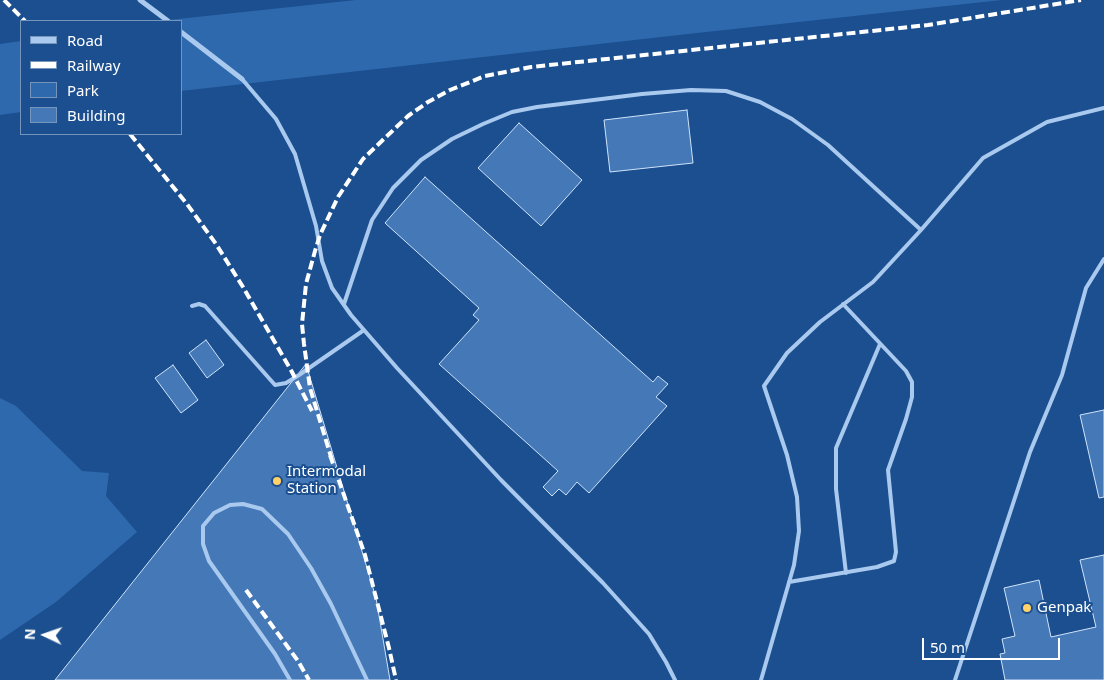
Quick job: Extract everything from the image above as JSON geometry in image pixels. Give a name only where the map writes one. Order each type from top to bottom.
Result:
[{"type":"street","points":[[140,0],[167,20]]},
{"type":"street","points":[[182,33],[242,79]]},
{"type":"lane","points":[[242,79],[276,118],[295,154],[316,226],[322,261],[332,288],[364,330],[397,368],[501,480],[603,583],[649,634],[675,680]]},
{"type":"lane","points":[[344,304],[372,220],[393,188],[420,160],[483,124],[512,112],[547,106],[691,90],[726,91],[760,102],[784,115],[828,145],[921,230]]},
{"type":"lane","points":[[760,680],[794,565],[799,531],[798,497],[787,455],[764,386],[787,353],[820,322],[873,282],[983,158],[1046,122],[1104,108]]},
{"type":"lane","points":[[955,680],[1030,452],[1062,375],[1086,288],[1104,259]]},
{"type":"lane","points":[[192,306],[199,304],[205,306],[275,385],[286,383],[299,376],[364,330]]},
{"type":"lane","points":[[789,582],[877,567],[894,561],[896,552],[888,470],[912,397],[912,382],[906,371],[843,304]]},
{"type":"lane","points":[[846,573],[836,490],[836,448],[880,344]]},
{"type":"lane","points":[[290,680],[275,654],[209,561],[202,544],[204,526],[214,513],[230,505],[243,504],[262,509],[288,534],[311,568],[331,604],[351,643],[366,680]]},
{"type":"green space","points":[[356,0],[1002,0],[182,91],[182,20],[168,20]]},
{"type":"green space","points":[[20,41],[20,112],[0,115],[0,44]]},
{"type":"green space","points":[[0,398],[16,406],[82,471],[109,473],[106,496],[137,532],[56,602],[0,640]]},
{"type":"building","points":[[687,110],[693,163],[610,172],[604,120]]},
{"type":"building","points":[[519,123],[582,180],[541,226],[478,168]]},
{"type":"building","points":[[425,177],[653,382],[658,376],[668,384],[656,397],[667,406],[589,493],[577,482],[566,495],[559,489],[552,496],[543,487],[558,471],[439,364],[479,320],[473,315],[479,308],[385,223]]},
{"type":"building","points":[[206,340],[224,365],[207,378],[189,353]]},
{"type":"building","name":"Intermodal Station","points":[[306,364],[376,598],[390,680],[55,680]]},
{"type":"building","points":[[173,365],[198,400],[181,413],[155,378]]},
{"type":"building","points":[[1104,410],[1104,497],[1099,498],[1080,415]]},
{"type":"building","name":"Genpak","points":[[1104,555],[1104,680],[1005,680],[1000,654],[1005,653],[1002,639],[1015,636],[1004,588],[1039,580],[1051,637],[1096,627],[1080,560]]},
{"type":"railway","points":[[4,0],[24,20]]},
{"type":"railway","points":[[332,460],[310,388],[302,324],[306,284],[320,235],[338,197],[363,159],[408,116],[428,102],[450,90],[485,76],[531,67],[928,25],[1081,0]]},
{"type":"railway","points":[[131,135],[187,204],[216,244],[292,372],[312,411]]},
{"type":"railway","points":[[330,455],[365,555],[396,680]]},
{"type":"railway","points":[[246,590],[298,661],[309,680]]},
{"type":"place","name":"Intermodal Station","points":[[277,481]]},
{"type":"place","name":"Genpak","points":[[1027,608]]}]
